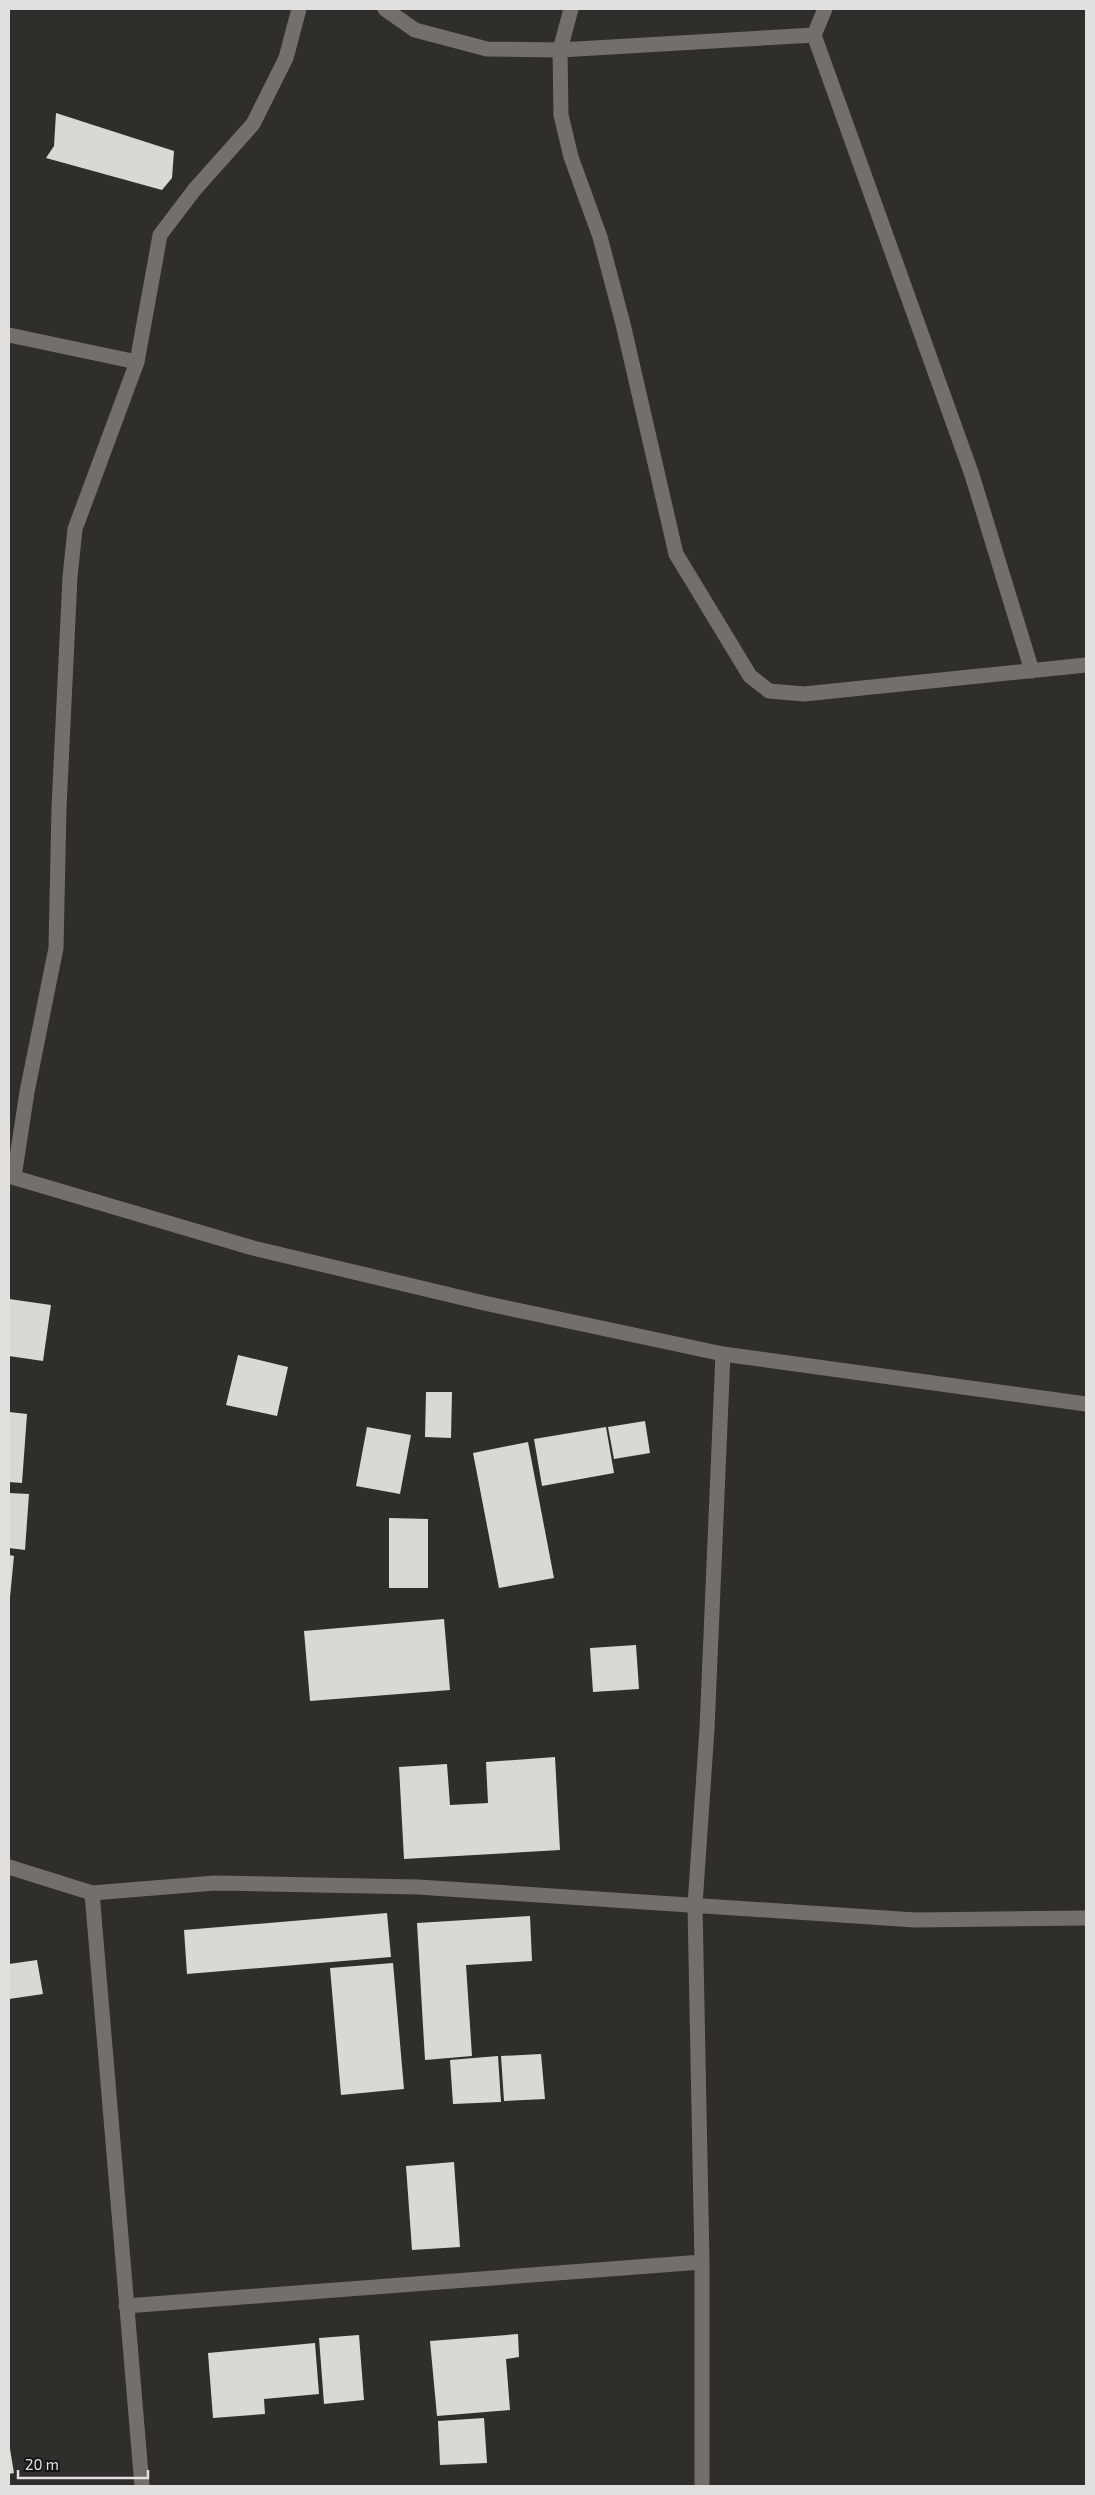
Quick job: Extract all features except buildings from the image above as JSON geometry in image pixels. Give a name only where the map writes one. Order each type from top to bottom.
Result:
[{"type":"street","points":[[299,9],[286,58],[254,124],[195,189],[160,235],[137,362],[75,528],[70,578],[59,799],[56,948],[11,1177],[253,1248],[484,1304],[724,1354],[1086,1404]]},
{"type":"street","points":[[386,9],[415,30],[487,49],[560,50],[814,35]]},
{"type":"street","points":[[571,9],[560,50],[561,115],[571,157],[605,254],[676,554],[750,676],[769,691],[804,694],[1086,665]]},
{"type":"street","points":[[825,9],[814,35],[972,476],[1032,670]]},
{"type":"street","points":[[9,335],[137,362]]},
{"type":"street","points":[[702,2486],[702,2262],[696,1905],[707,1729],[724,1354]]},
{"type":"street","points":[[9,1867],[92,1893],[215,1883],[418,1887],[915,1920],[1086,1918]]},
{"type":"street","points":[[92,1893],[142,2486]]},
{"type":"street","points":[[126,2306],[702,2262]]}]
